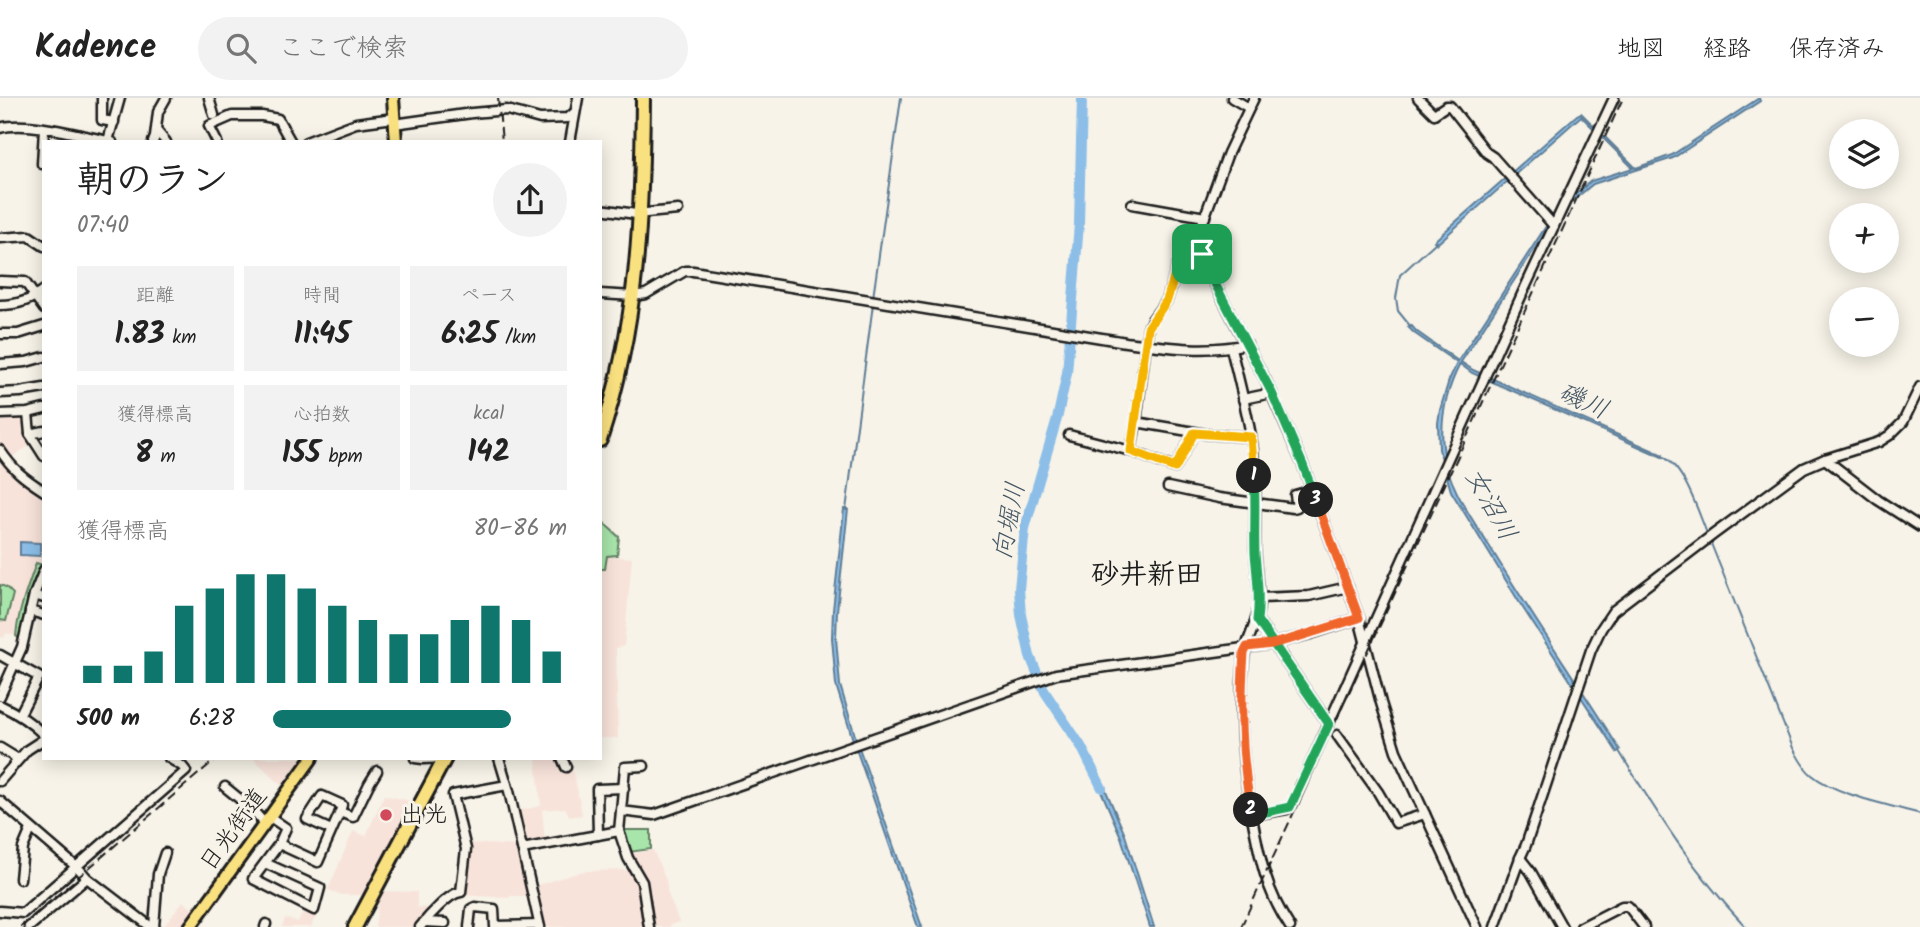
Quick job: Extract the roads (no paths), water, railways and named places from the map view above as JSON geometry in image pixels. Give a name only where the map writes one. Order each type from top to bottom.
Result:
[{"type":"highway","points":[[602,431],[618,380],[634,296],[640,214],[643,98]]},
{"type":"highway","points":[[355,927],[444,760]]},
{"type":"main road","points":[[393,98],[396,140]]},
{"type":"main road","name":"日光街道","points":[[190,927],[311,760]]},
{"type":"street","points":[[102,98],[102,120],[114,122]]},
{"type":"street","points":[[106,140],[120,98]]},
{"type":"street","points":[[154,140],[158,112],[166,98]]},
{"type":"street","points":[[209,98],[214,115]]},
{"type":"street","points":[[570,140],[578,98]]},
{"type":"street","points":[[1232,98],[1249,107]]},
{"type":"street","points":[[1254,98],[1228,153],[1200,231],[1202,254],[1272,393],[1313,490],[1359,618],[1393,742],[1477,927]]},
{"type":"street","points":[[1418,98],[1434,114],[1450,106],[1487,153],[1546,218],[1556,222]]},
{"type":"street","points":[[1252,815],[1290,807],[1614,98]]},
{"type":"street","points":[[320,139],[356,123],[508,110],[540,118],[568,118],[574,113]]},
{"type":"street","points":[[215,140],[209,126],[232,116],[278,119],[290,140]]},
{"type":"street","points":[[0,128],[14,125],[101,140]]},
{"type":"street","points":[[43,140],[44,129]]},
{"type":"street","points":[[156,130],[164,140]]},
{"type":"street","points":[[1132,204],[1205,217]]},
{"type":"street","points":[[602,209],[640,214],[678,210]]},
{"type":"street","points":[[0,239],[29,236],[42,246]]},
{"type":"street","points":[[1131,451],[1148,328],[1167,300],[1178,265],[1202,254]]},
{"type":"street","points":[[602,294],[646,294],[685,271],[693,271],[1145,344],[1186,349],[1231,348],[1247,344]]},
{"type":"street","points":[[0,281],[25,282],[42,306]]},
{"type":"street","points":[[0,305],[18,304],[42,292]]},
{"type":"street","points":[[0,334],[18,334],[42,327]]},
{"type":"street","points":[[1231,348],[1251,437],[1256,503],[1255,551],[1259,598],[1257,620],[1244,653],[1241,696],[1246,783],[1267,884],[1279,911],[1290,927]]},
{"type":"street","points":[[0,364],[42,358]]},
{"type":"street","points":[[1495,927],[1526,845],[1591,650],[1614,611],[1804,468],[1879,442],[1890,435],[1903,422],[1920,387]]},
{"type":"street","points":[[0,393],[42,388]]},
{"type":"street","points":[[1243,399],[1272,393]]},
{"type":"street","points":[[0,414],[42,409]]},
{"type":"street","points":[[28,412],[30,434],[42,453]]},
{"type":"street","points":[[1136,422],[1194,433],[1251,437]]},
{"type":"street","points":[[30,434],[42,431]]},
{"type":"street","points":[[1069,435],[1131,451],[1175,468],[1194,433]]},
{"type":"street","points":[[0,450],[20,476],[42,490]]},
{"type":"street","points":[[1825,459],[1878,500],[1920,527]]},
{"type":"street","points":[[1168,487],[1219,498],[1293,508],[1297,506],[1295,495],[1313,490]]},
{"type":"street","points":[[1,690],[22,647],[34,595],[42,575]]},
{"type":"street","points":[[1259,598],[1308,596],[1348,587]]},
{"type":"street","points":[[34,595],[42,597]]},
{"type":"street","points":[[30,611],[42,614]]},
{"type":"street","points":[[621,811],[654,815],[1056,674],[1272,644],[1359,618]]},
{"type":"street","points":[[1257,620],[1329,724]]},
{"type":"street","points":[[0,655],[39,677],[20,715]]},
{"type":"street","points":[[0,705],[31,722],[42,735]]},
{"type":"street","points":[[1337,735],[1378,792],[1396,823],[1425,814]]},
{"type":"street","points":[[0,780],[18,759],[42,739]]},
{"type":"street","points":[[0,748],[18,759]]},
{"type":"street","points":[[0,911],[23,913],[186,771],[172,760]]},
{"type":"street","points":[[469,927],[471,909],[475,907],[494,909],[495,926],[540,926],[500,760]]},
{"type":"street","points":[[563,760],[566,767]]},
{"type":"street","points":[[644,766],[625,767],[619,831],[628,858],[642,882],[649,927]]},
{"type":"street","points":[[340,812],[353,817],[377,772]]},
{"type":"street","points":[[422,924],[449,896],[461,892],[467,849],[453,794],[507,785]]},
{"type":"street","points":[[225,787],[267,821],[285,828],[279,844],[253,879],[314,910],[320,888],[265,863]]},
{"type":"street","points":[[598,835],[597,789],[624,788]]},
{"type":"street","points":[[279,844],[318,862],[342,805],[322,796],[307,819],[331,830]]},
{"type":"street","points":[[0,801],[87,878],[153,927]]},
{"type":"street","points":[[20,879],[23,848],[31,829]]},
{"type":"street","points":[[522,849],[619,831]]},
{"type":"street","points":[[153,927],[158,874],[165,853]]},
{"type":"street","points":[[1520,858],[1531,872],[1562,927]]},
{"type":"street","points":[[29,927],[87,878]]},
{"type":"street","points":[[1581,927],[1622,906],[1628,906],[1644,927]]},
{"type":"street","points":[[422,924],[445,923]]},
{"type":"water","points":[[1759,98],[1760,101],[1673,158],[1593,184],[1558,213],[1461,362],[1473,370],[1663,455],[1662,457],[1472,373],[1460,364],[1445,404],[1443,447],[1456,491],[1620,750],[1617,752],[1521,605],[1451,491],[1439,449],[1438,423],[1449,380],[1457,363],[1408,327],[1411,325],[1458,361],[1556,211],[1591,181],[1633,168],[1581,116],[1437,244],[1434,241],[1577,115],[1581,113],[1636,168],[1672,155]]},
{"type":"water","points":[[844,509],[848,509],[836,638],[840,685],[856,739],[922,927],[918,927],[836,685],[832,638],[833,610]]},
{"type":"water","points":[[20,542],[40,543],[40,556],[20,555]]},
{"type":"water","points":[[1100,777],[1125,835],[1154,927],[1150,927],[1121,837],[1096,779]]},
{"type":"waterway","points":[[873,298],[901,98]]},
{"type":"waterway","name":"向堀川","points":[[1082,98],[1079,224],[1067,373],[1058,415],[1025,528],[1019,589],[1021,615],[1030,656],[1045,692],[1081,746],[1102,788]]},
{"type":"waterway","name":"磯川","points":[[1411,327],[1398,311],[1396,298],[1400,275],[1436,242]]},
{"type":"waterway","points":[[846,510],[873,304]]},
{"type":"waterway","name":"磯川","points":[[1660,455],[1669,461],[1684,479],[1708,536]]},
{"type":"waterway","name":"磯川","points":[[1710,541],[1801,763],[1812,775],[1835,788],[1920,814]]},
{"type":"waterway","name":"女沼川","points":[[1619,751],[1678,842],[1746,927]]},
{"type":"railway","points":[[498,98],[502,140]]},
{"type":"railway","points":[[1241,927],[1623,98]]},
{"type":"railway","points":[[20,927],[215,760]]},
{"type":"place","name":"出光","points":[[386,815]]},
{"type":"district","name":"砂井新田","points":[[1147,575]]}]
